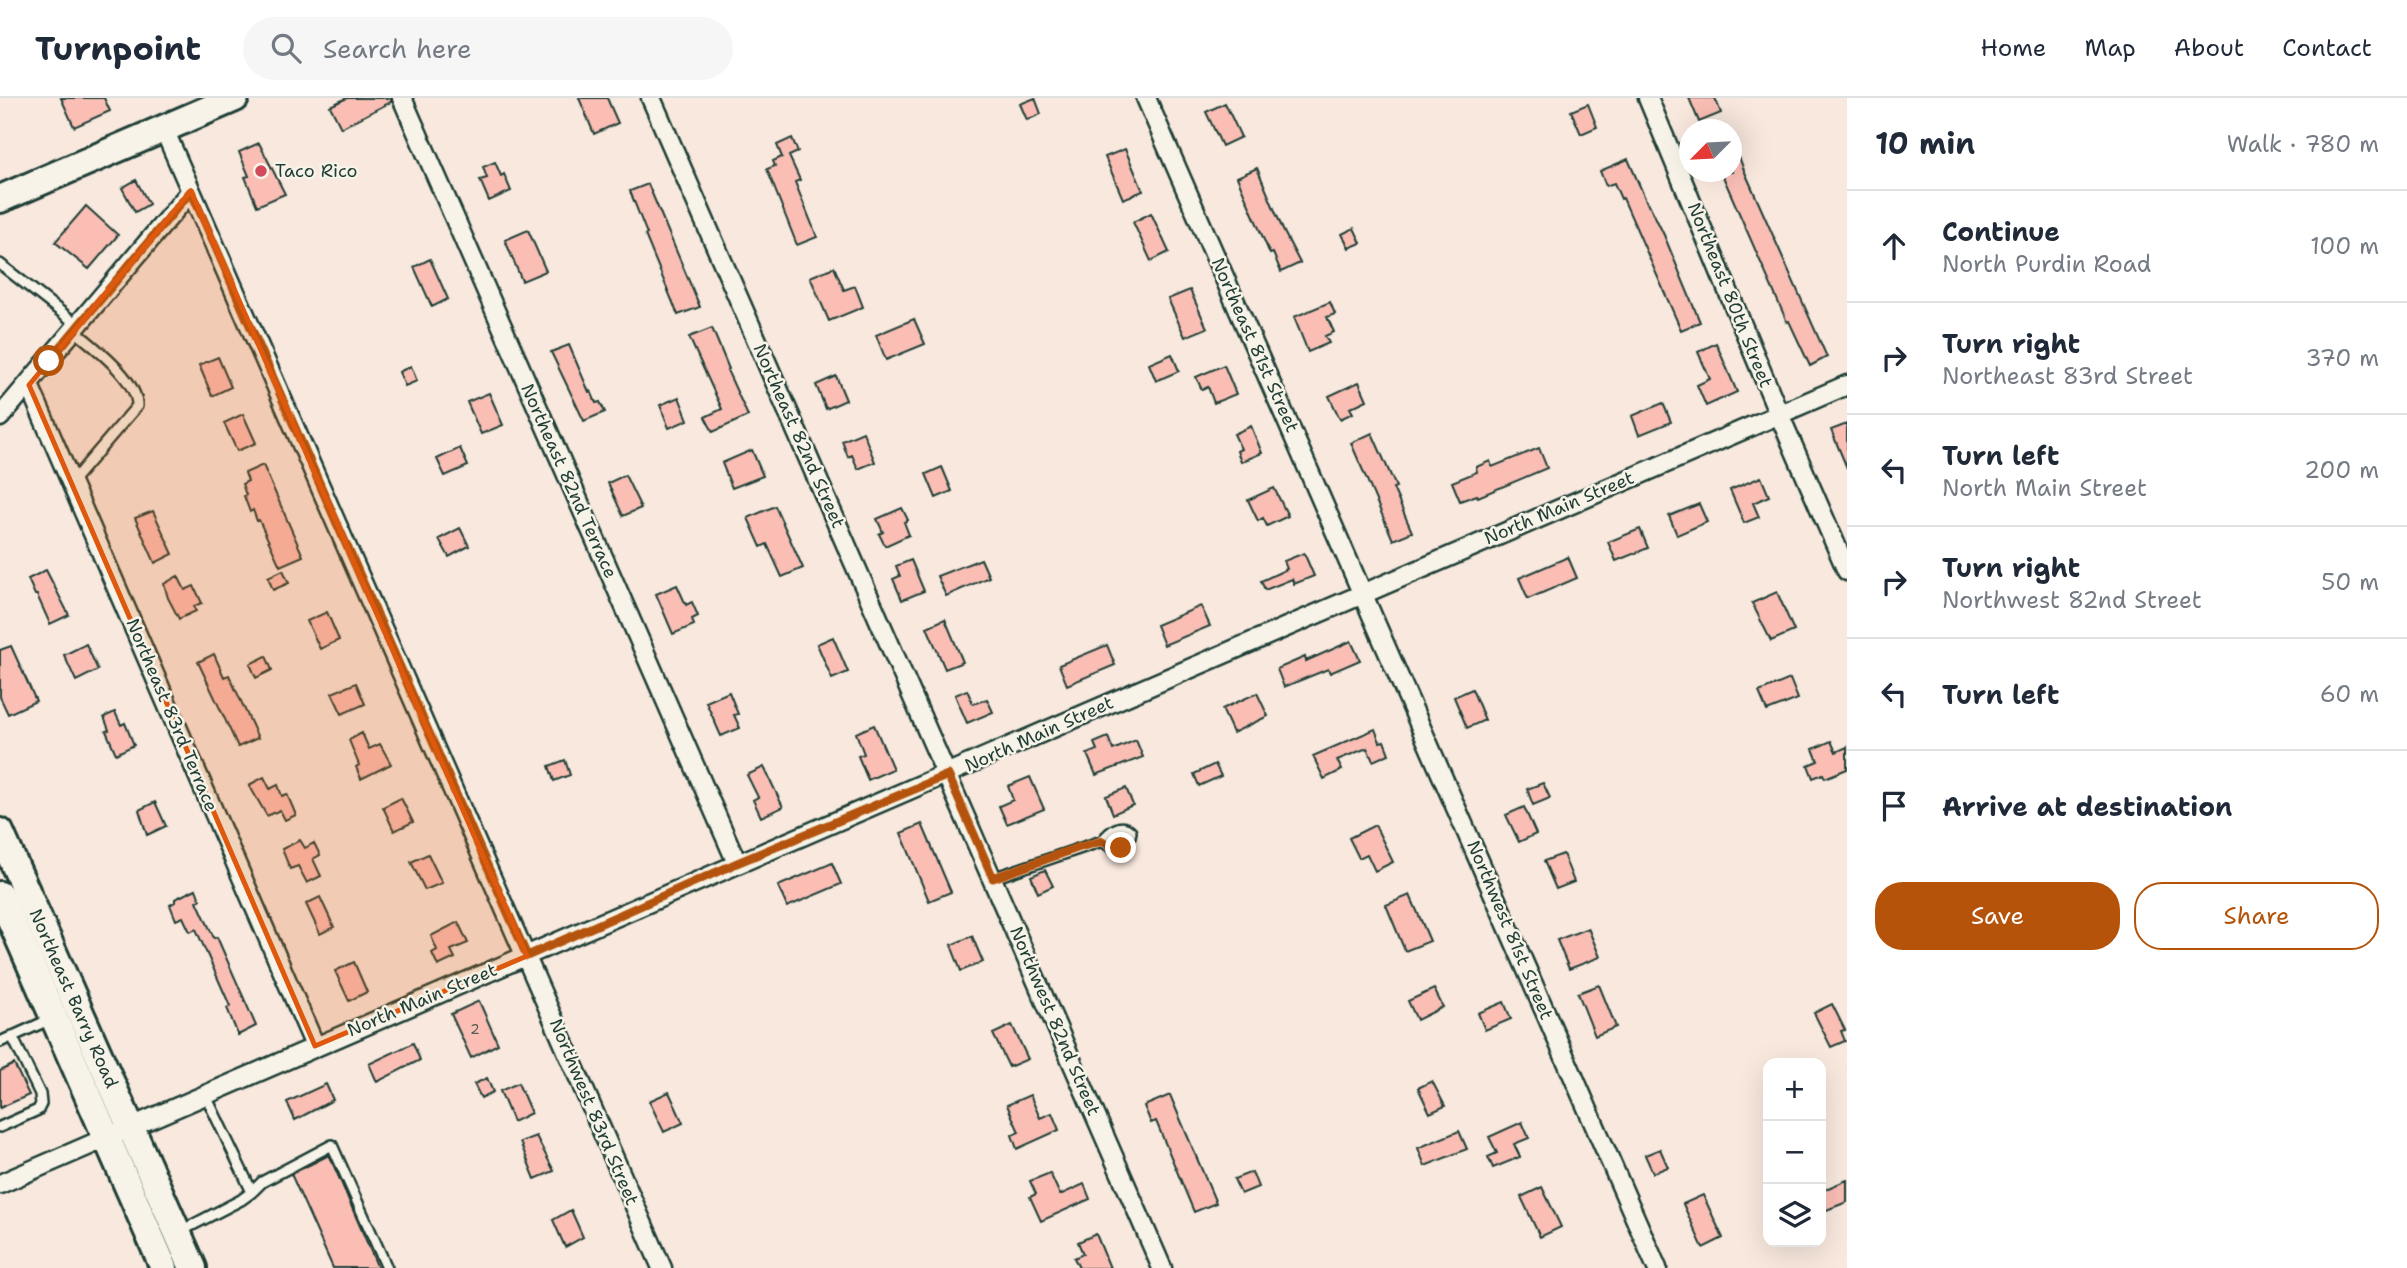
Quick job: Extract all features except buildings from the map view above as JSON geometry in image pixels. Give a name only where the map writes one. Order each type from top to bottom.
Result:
[{"type":"main road","points":[[0,199],[234,98]]},
{"type":"main road","name":"Northeast Barry Road","points":[[0,832],[11,910],[54,1017],[119,1132]]},
{"type":"main road","name":"Northeast Barry Road","points":[[11,910],[119,1132]]},
{"type":"main road","points":[[119,1132],[178,1233],[193,1268]]},
{"type":"main road","points":[[119,1132],[164,1268]]},
{"type":"street","name":"Northeast 82nd Terrace","points":[[402,98],[737,863]]},
{"type":"street","name":"Northeast 82nd Street","points":[[651,98],[948,775]]},
{"type":"street","name":"Northeast 81st Street","points":[[1146,98],[1363,592]]},
{"type":"street","name":"Northeast 80th Street","points":[[1648,98],[1847,571]]},
{"type":"street","name":"Northwest 83rd Street","points":[[163,127],[662,1268]]},
{"type":"street","points":[[0,417],[191,191]]},
{"type":"street","name":"Northeast 83rd Terrace","points":[[29,385],[315,1046]]},
{"type":"street","name":"North Main Street","points":[[0,1184],[737,863],[948,775],[1363,592],[1847,385]]},
{"type":"street","name":"Northwest 81st Street","points":[[1363,592],[1657,1268]]},
{"type":"street","name":"Northwest 82nd Street","points":[[948,775],[1162,1268]]},
{"type":"lane","points":[[0,264],[77,328],[132,386],[137,397],[137,406],[71,483]]},
{"type":"lane","points":[[993,878],[1102,841]]},
{"type":"lane","points":[[0,1042],[54,1017]]},
{"type":"lane","points":[[0,1127],[38,1110],[41,1104],[40,1094],[12,1036]]},
{"type":"lane","points":[[205,1094],[252,1192]]},
{"type":"lane","points":[[178,1233],[252,1192],[262,1182],[332,1144],[387,1268]]},
{"type":"highlighted area","points":[[191,191],[527,956],[315,1046],[29,385]]},
{"type":"place","name":"Taco Rico","points":[[261,171]]},
{"type":"route","points":[[49,361],[191,191],[527,956],[737,863],[948,775],[993,878],[1102,841],[1115,849],[1121,848]]}]
